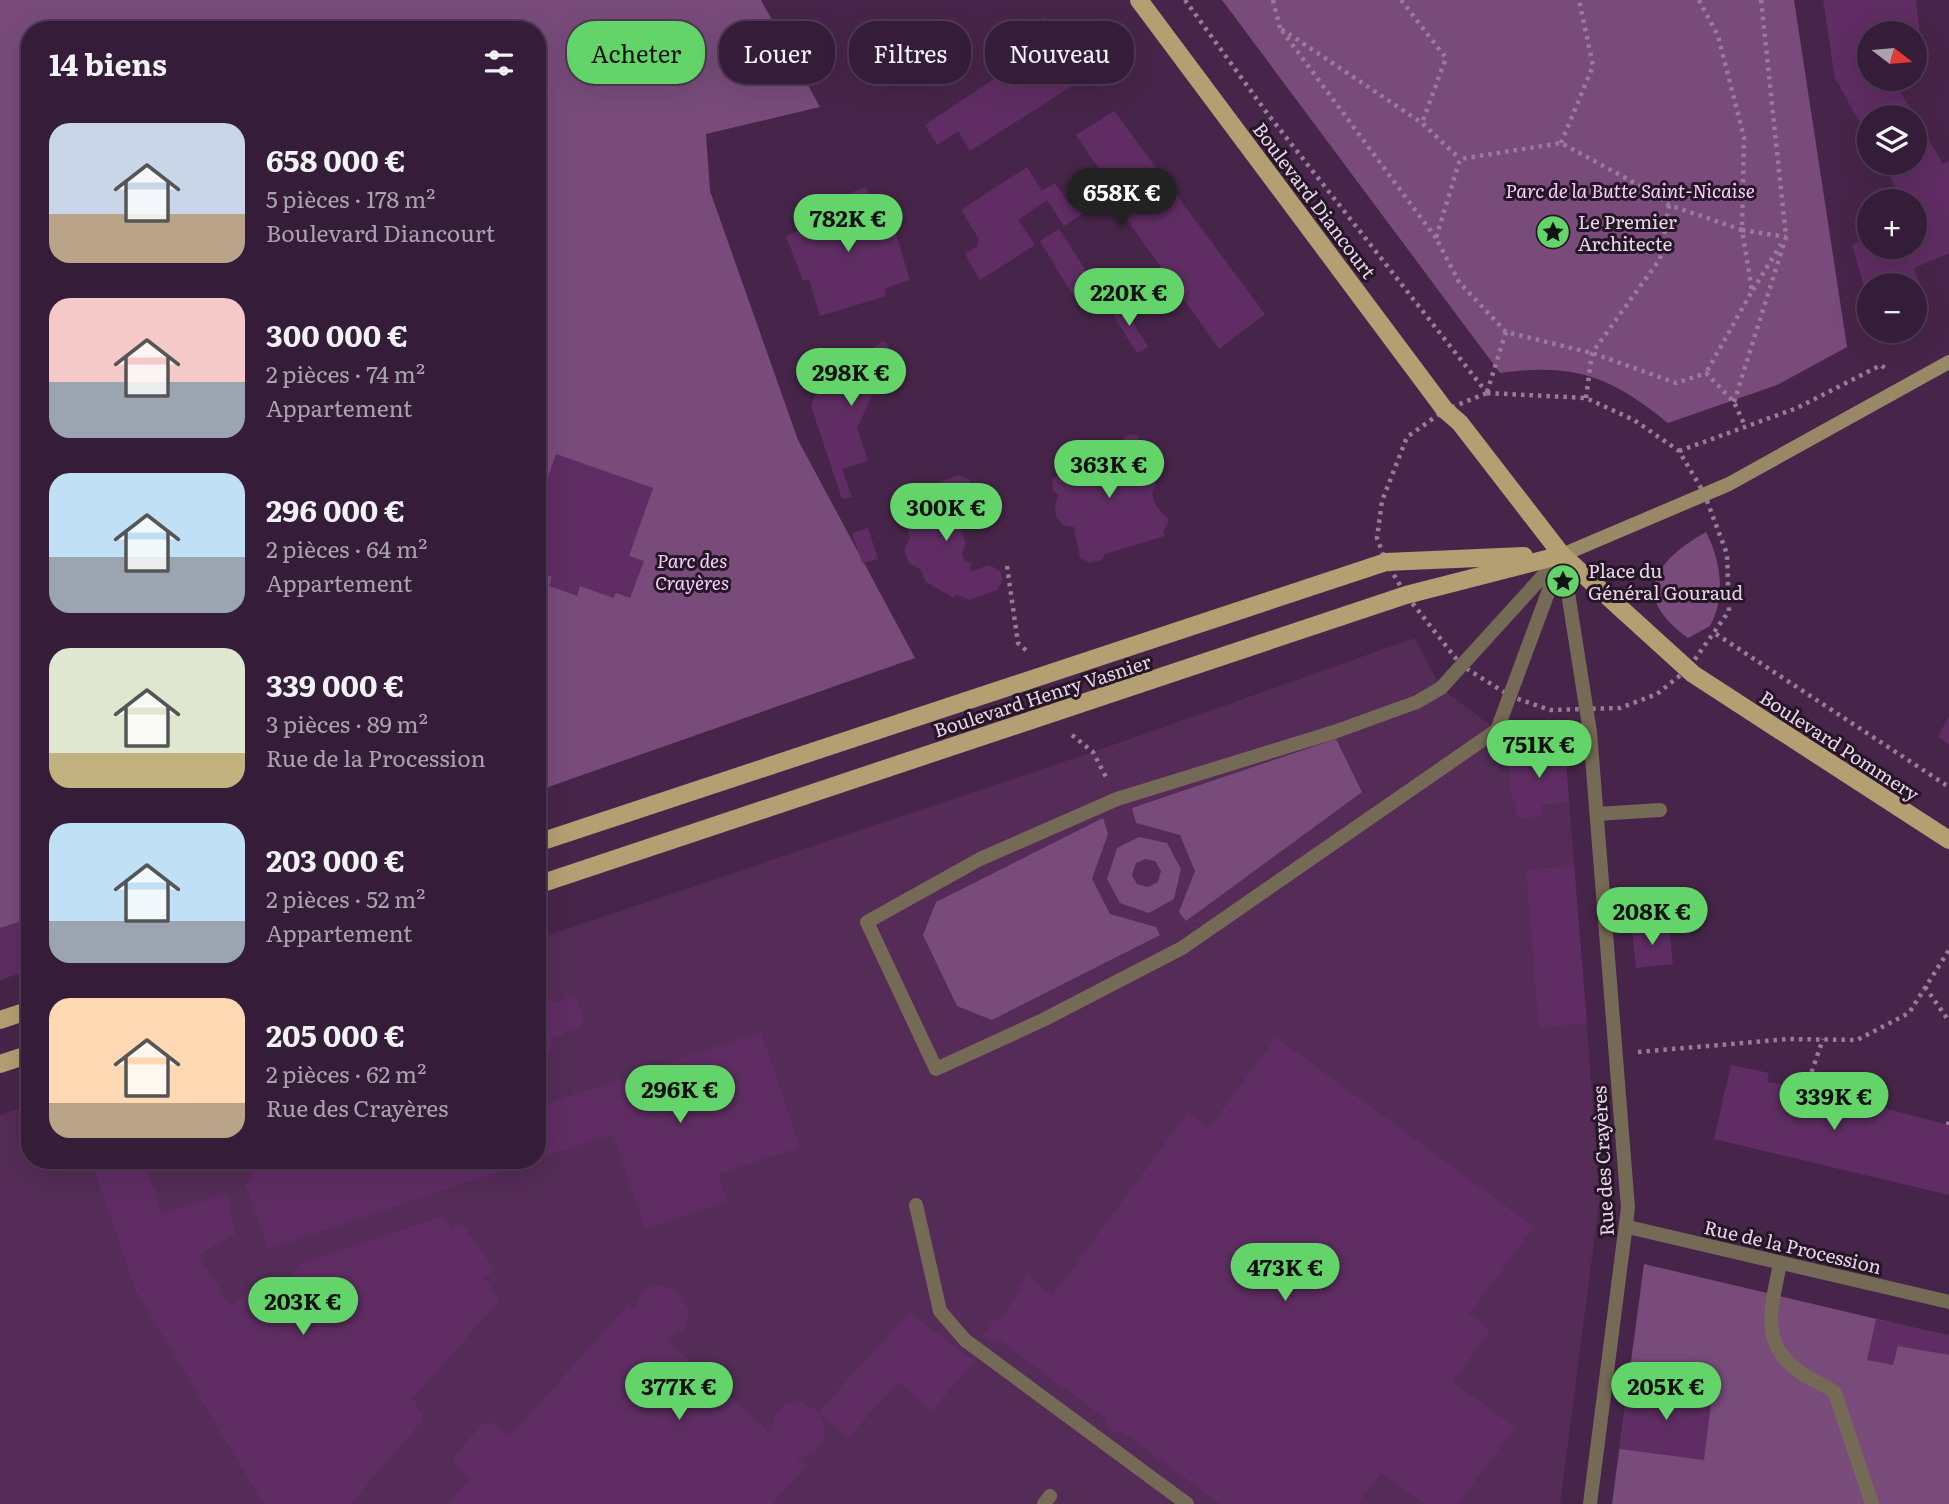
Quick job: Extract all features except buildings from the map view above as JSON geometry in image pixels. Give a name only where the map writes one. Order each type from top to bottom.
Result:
[{"type":"main road","name":"Boulevard Diancourt","points":[[1139,0],[1445,410],[1460,424],[1562,555]]},
{"type":"main road","name":"Boulevard Henry Vasnier","points":[[546,882],[1406,595],[1562,555],[1729,484],[1949,362]]},
{"type":"main road","name":"Boulevard Henry Vasnier","points":[[546,840],[1386,562],[1562,555]]},
{"type":"main road","points":[[1562,555],[1688,669]]},
{"type":"main road","name":"Boulevard Pommery","points":[[1688,669],[1949,841]]},
{"type":"main road","points":[[0,1020],[21,1013]]},
{"type":"main road","points":[[0,1064],[21,1057]]},
{"type":"street","points":[[1562,555],[1497,730],[1182,947],[1043,1020],[936,1069],[866,922],[980,859],[1117,799],[1334,732],[1417,702],[1441,688],[1562,555]]},
{"type":"street","points":[[1562,555],[1587,710]]},
{"type":"street","name":"Rue des Crayères","points":[[1587,710],[1628,1227],[1590,1504]]},
{"type":"street","points":[[1597,814],[1660,810]]},
{"type":"street","points":[[916,1205],[940,1311],[965,1339],[1186,1504]]},
{"type":"street","name":"Rue de la Procession","points":[[1628,1227],[1949,1302]]},
{"type":"street","points":[[1780,1263],[1769,1323],[1774,1346],[1803,1374],[1822,1381],[1835,1393],[1872,1504]]},
{"type":"path","points":[[1185,0],[1267,113],[1487,393]]},
{"type":"path","points":[[1273,0],[1280,28],[1436,238],[1459,282],[1506,332],[1592,353],[1676,383],[1706,373],[1786,237]]},
{"type":"path","points":[[1401,0],[1446,58],[1422,123]]},
{"type":"path","points":[[1561,143],[1593,66],[1579,0]]},
{"type":"path","points":[[1699,0],[1724,55],[1744,137],[1742,230],[1752,291]]},
{"type":"path","points":[[1734,402],[1786,237],[1761,0]]},
{"type":"path","points":[[1280,28],[1422,123],[1460,159]]},
{"type":"path","points":[[1460,159],[1561,143],[1655,194],[1669,205],[1742,230],[1786,237]]},
{"type":"path","points":[[1436,238],[1460,159]]},
{"type":"path","points":[[1586,398],[1592,353],[1660,259],[1669,205]]},
{"type":"path","points":[[1487,393],[1506,332]]},
{"type":"path","points":[[1679,451],[1797,408],[1881,365],[1905,386]]},
{"type":"path","points":[[1706,373],[1734,402],[1745,426]]},
{"type":"path","points":[[1696,479],[1679,451],[1634,420],[1586,398],[1487,393],[1445,410],[1408,437],[1382,501],[1377,538],[1386,562],[1406,595],[1461,665],[1510,696],[1550,710],[1620,708],[1657,694],[1688,669],[1716,634],[1729,611],[1727,555],[1710,510]]},
{"type":"path","points":[[1716,634],[1949,787]]},
{"type":"path","points":[[1616,1054],[1789,1039],[1857,1040],[1909,1013],[1949,950]]},
{"type":"path","points":[[1925,988],[1949,1021]]},
{"type":"path","points":[[1806,1088],[1823,1039]]},
{"type":"shaded area","points":[[1415,638],[1441,688],[1497,730],[1537,743],[1565,748],[1600,1196],[1560,1504],[0,1504],[0,1115],[21,1108],[21,1169],[546,1169],[546,936],[1093,752]]},
{"type":"green space","name":"Parc des Crayères","points":[[0,0],[761,0],[773,21],[719,21],[719,84],[807,84],[820,107],[706,134],[710,191],[798,440],[915,658],[546,788],[546,21],[21,21],[21,970],[0,977]]},
{"type":"green space","name":"Parc de la Butte Saint-Nicaise","points":[[1222,0],[1794,0],[1847,347],[1777,385],[1668,423],[1628,394],[1590,377],[1549,370],[1500,373]]},
{"type":"green space","points":[[1706,532],[1718,567],[1718,603],[1710,626],[1688,638],[1670,623],[1659,608],[1654,594],[1656,580],[1662,567],[1673,555]]},
{"type":"green space","points":[[1336,739],[1362,792],[1186,921],[1179,912],[1195,871],[1180,835],[1136,823],[1132,808]]},
{"type":"green space","points":[[1103,818],[1108,834],[1092,879],[1110,914],[1156,927],[1160,935],[992,1020],[957,1006],[923,935],[936,902]]},
{"type":"green space","points":[[1139,837],[1167,843],[1181,869],[1174,899],[1149,913],[1120,903],[1107,879],[1117,848]],"holes":[[[1145,859],[1155,861],[1161,871],[1158,882],[1148,887],[1137,884],[1132,875],[1136,863]]]},
{"type":"green space","points":[[1644,1264],[1949,1336],[1949,1504],[1612,1504]]},
{"type":"place","name":"Le Premier Architecte","points":[[1553,232]]},
{"type":"place","name":"Place du Général Gouraud","points":[[1563,581]]}]
